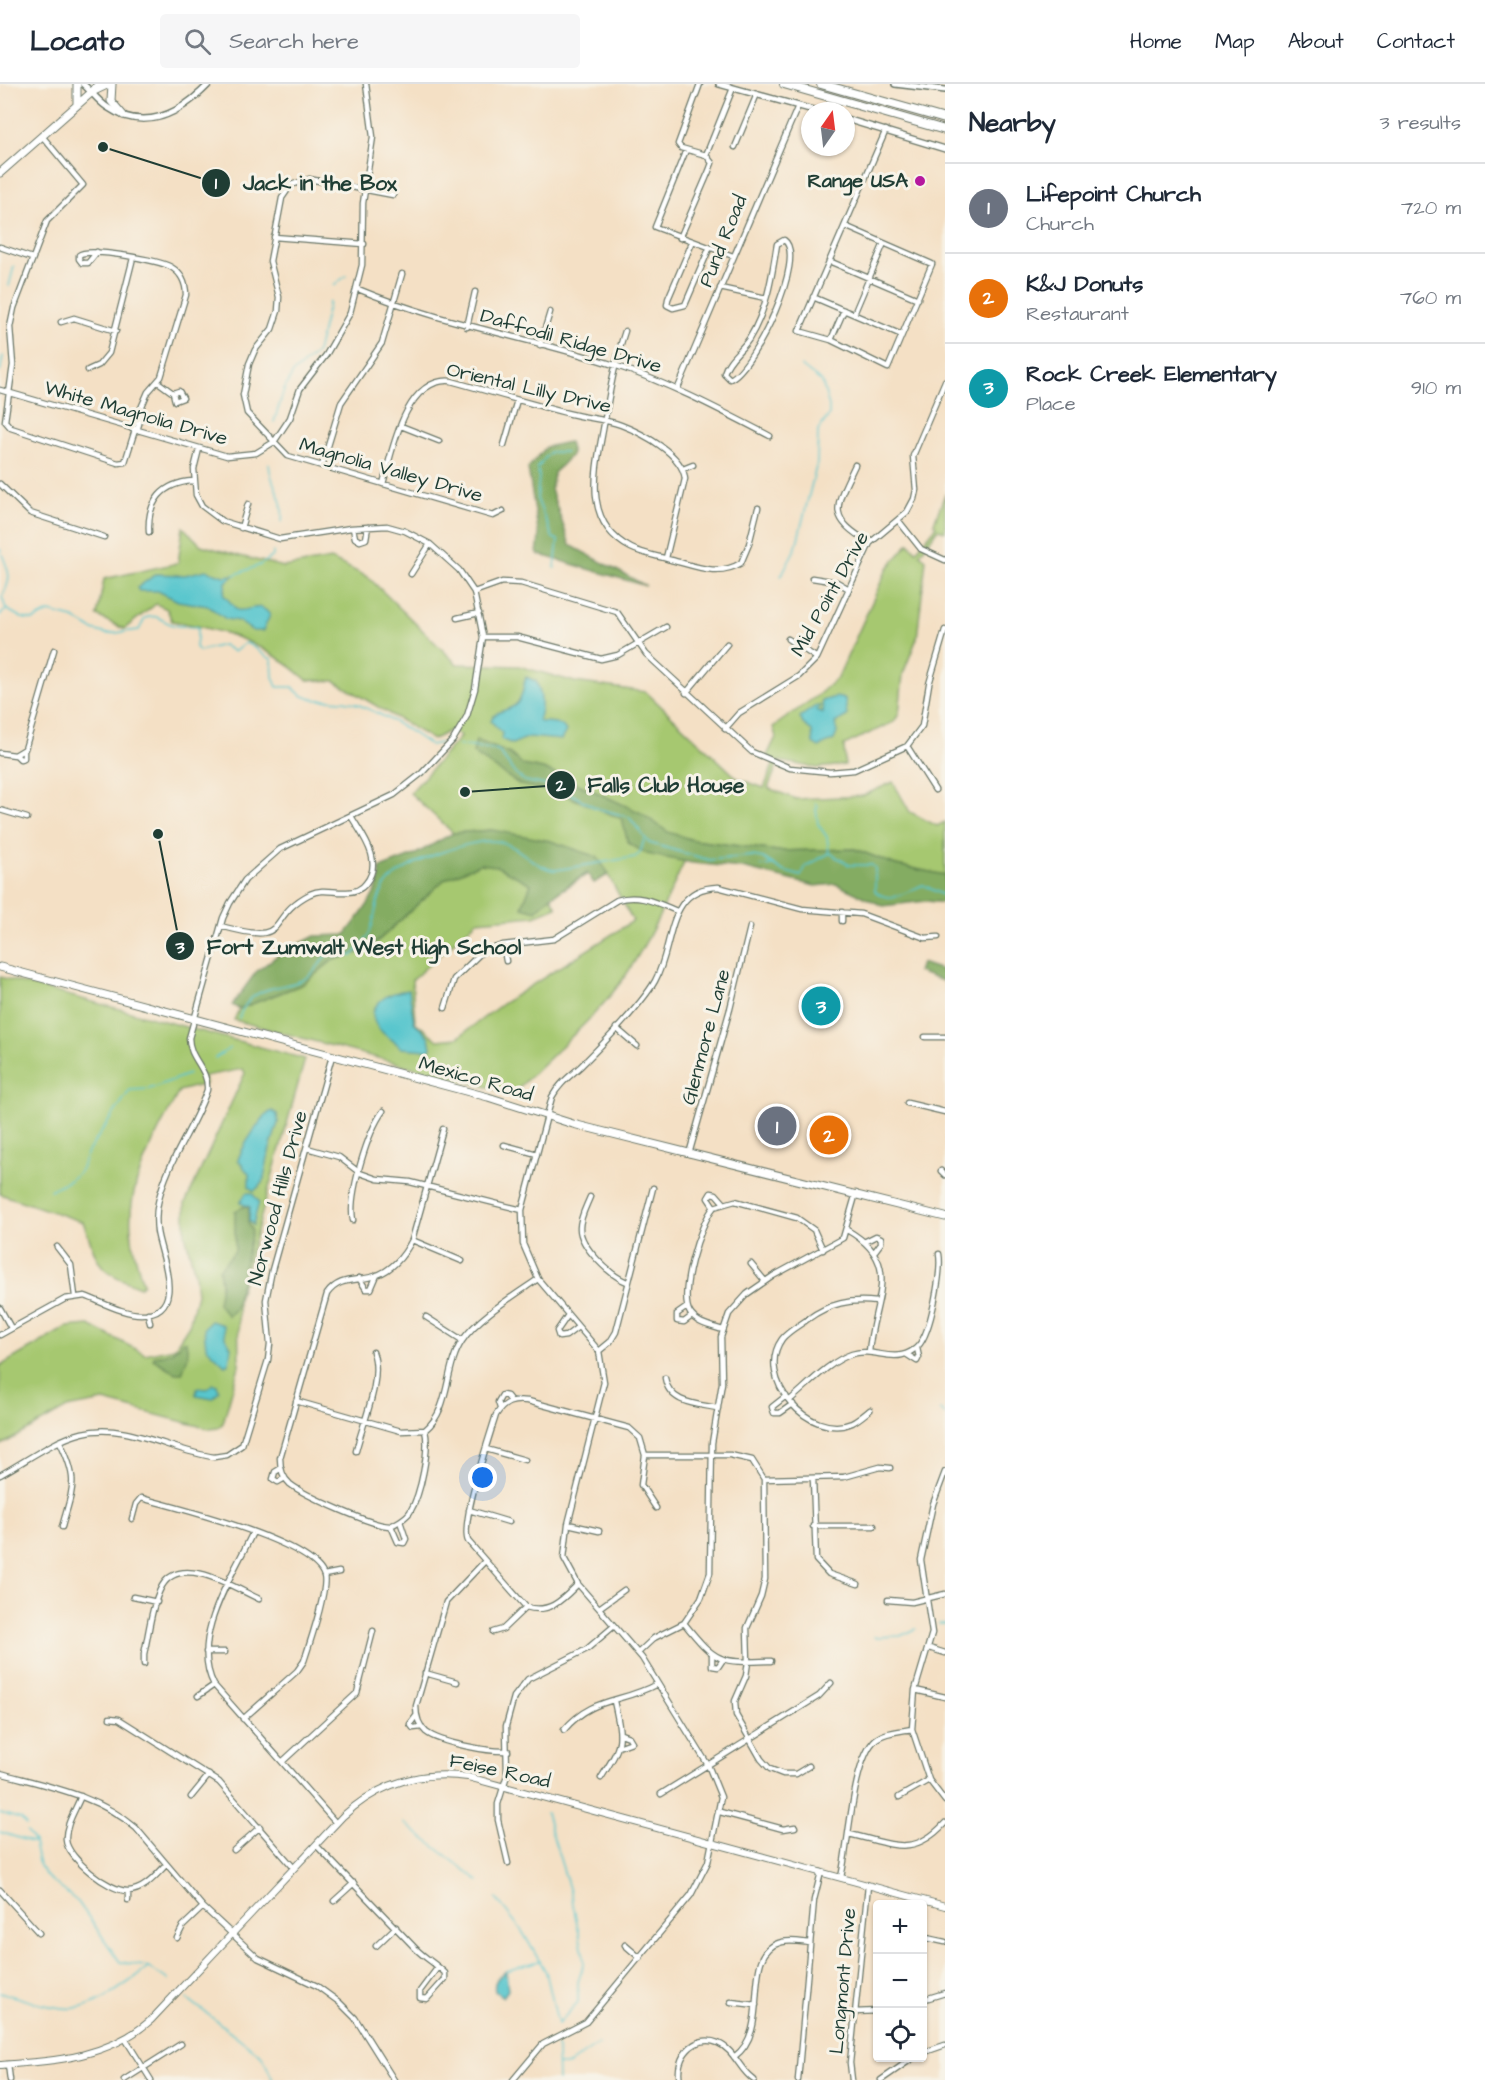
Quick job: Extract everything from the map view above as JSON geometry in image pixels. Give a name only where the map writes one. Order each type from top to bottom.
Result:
[{"type":"highway","points":[[784,84],[945,130]]},
{"type":"highway","points":[[822,84],[945,119]]},
{"type":"main road","points":[[77,84],[77,105]]},
{"type":"main road","points":[[0,173],[92,92],[98,84]]},
{"type":"main road","points":[[92,92],[110,84],[111,100],[123,115]]},
{"type":"main road","name":"Mexico Road","points":[[0,967],[488,1097],[547,1116],[689,1154],[856,1193],[945,1217]]},
{"type":"main road","name":"Feise Road","points":[[0,2065],[80,2057],[126,2040],[151,2020],[336,1823],[369,1794],[390,1784],[416,1776],[460,1775],[945,1906]]},
{"type":"street","points":[[84,84],[107,107],[123,115],[144,119],[167,116],[188,104],[209,84]]},
{"type":"street","points":[[274,442],[290,418],[300,389],[344,327],[358,289],[364,244],[364,189],[373,137],[366,84]]},
{"type":"street","points":[[700,84],[679,138],[684,149],[655,227],[692,243],[733,256]]},
{"type":"street","points":[[719,84],[801,107]]},
{"type":"street","points":[[895,84],[945,90]]},
{"type":"street","points":[[706,155],[733,88]]},
{"type":"street","points":[[735,147],[758,94]]},
{"type":"street","name":"Pund Road","points":[[678,388],[798,106]]},
{"type":"street","points":[[855,121],[945,149]]},
{"type":"street","points":[[845,226],[932,264],[888,368],[831,340],[799,331],[886,130]]},
{"type":"street","points":[[42,136],[83,184],[47,221],[14,308],[10,327],[13,365],[5,421],[11,428],[112,461],[125,462],[141,417],[139,413],[148,393],[158,382],[186,295],[186,286],[171,267],[97,252]]},
{"type":"street","points":[[680,238],[712,163],[706,155],[684,149]]},
{"type":"street","name":"Magnolia Valley Drive","points":[[393,195],[316,179],[297,182],[287,190],[282,198],[270,261],[279,297],[277,318],[252,356],[243,395],[247,413],[288,456],[493,516],[503,511]]},
{"type":"street","points":[[274,237],[364,244]]},
{"type":"street","points":[[784,240],[789,248],[785,286],[760,346],[736,376],[730,379],[724,373],[726,366],[749,338],[766,298],[774,272],[777,244],[784,240]]},
{"type":"street","points":[[692,243],[668,300],[669,307],[680,309],[685,305],[709,249]]},
{"type":"street","points":[[854,314],[884,243]]},
{"type":"street","points":[[0,248],[32,258]]},
{"type":"street","points":[[88,370],[99,365],[109,353],[134,258]]},
{"type":"street","points":[[829,261],[918,299]]},
{"type":"street","points":[[322,466],[336,414],[346,395],[382,343],[402,274]]},
{"type":"street","points":[[720,288],[766,298]]},
{"type":"street","name":"Daffodil Ridge Drive","points":[[358,289],[392,304],[467,327],[614,365],[678,388],[770,436]]},
{"type":"street","points":[[467,327],[475,292]]},
{"type":"street","points":[[813,297],[902,335]]},
{"type":"street","points":[[831,340],[844,310]]},
{"type":"street","points":[[540,345],[550,312]]},
{"type":"street","points":[[61,322],[74,318],[116,331]]},
{"type":"street","points":[[625,331],[614,365],[594,488],[598,512],[615,537],[624,544],[714,571],[735,567],[741,563],[746,554],[758,508]]},
{"type":"street","name":"Oriental Lilly Drive","points":[[383,484],[401,426],[423,388],[440,380],[618,423],[638,433],[678,460],[683,469]]},
{"type":"street","name":"Mid Point Drive","points":[[725,729],[740,713],[800,676],[817,658],[870,543],[898,520],[914,499],[916,490],[913,456],[945,381]]},
{"type":"street","points":[[158,382],[173,393]]},
{"type":"street","name":"White Magnolia Drive","points":[[0,390],[227,456],[256,453],[274,442]]},
{"type":"street","points":[[504,445],[516,400]]},
{"type":"street","points":[[401,426],[439,441]]},
{"type":"street","points":[[0,1335],[65,1299],[75,1296],[85,1296],[133,1312],[148,1313],[163,1304],[170,1283],[157,1230],[160,1196],[207,1090],[207,1078],[189,1045],[194,1019],[221,926],[233,896],[264,862],[296,841],[394,795],[410,784],[453,740],[472,702],[483,638],[480,613],[474,592],[459,570],[430,544],[405,531],[387,526],[353,528],[280,539],[222,521],[207,510],[196,495],[193,481],[199,449]]},
{"type":"street","points":[[666,558],[685,479],[683,469],[693,465]]},
{"type":"street","points":[[855,465],[839,501],[838,513],[848,530],[870,543]]},
{"type":"street","points":[[149,532],[149,521],[156,496],[165,487],[178,482],[193,481]]},
{"type":"street","points":[[0,484],[30,513],[104,537]]},
{"type":"street","points":[[241,528],[248,504]]},
{"type":"street","points":[[898,520],[921,549],[945,560]]},
{"type":"street","points":[[353,528],[355,538],[360,541],[366,539],[368,527]]},
{"type":"street","points":[[411,574],[430,544]]},
{"type":"street","points":[[812,578],[837,582],[849,589]]},
{"type":"street","points":[[474,592],[512,582],[610,608],[622,616],[638,643],[686,693],[725,729],[763,759],[806,771],[854,770],[907,746],[922,726],[929,684],[945,630]]},
{"type":"street","points":[[457,618],[480,613]]},
{"type":"street","points":[[483,638],[517,637],[601,659],[618,655],[666,627]]},
{"type":"street","points":[[788,639],[817,658]]},
{"type":"street","points":[[686,693],[727,644]]},
{"type":"street","points":[[0,753],[16,755],[24,751],[54,650]]},
{"type":"street","points":[[907,746],[935,790]]},
{"type":"street","points":[[0,810],[27,818]]},
{"type":"street","points":[[221,926],[252,934],[264,934],[278,926],[291,909],[312,893],[326,890],[349,893],[362,888],[372,874],[373,857],[351,816]]},
{"type":"street","points":[[513,2080],[543,2044],[585,2022],[640,1958],[698,1884],[713,1842],[720,1812],[720,1790],[708,1766],[638,1653],[578,1584],[564,1558],[568,1524],[604,1382],[598,1351],[538,1279],[524,1250],[522,1210],[552,1097],[560,1084],[616,1028],[656,980],[667,951],[677,911],[692,892],[705,887],[718,887],[802,909],[861,914],[925,938],[938,937]]},
{"type":"street","points":[[445,1008],[451,985],[458,974],[482,952],[503,945],[554,939],[617,900],[628,897],[639,896],[677,911]]},
{"type":"street","points":[[842,912],[842,921]]},
{"type":"street","name":"Glenmore Lane","points":[[689,1154],[730,1009],[750,927]]},
{"type":"street","points":[[503,945],[506,962]]},
{"type":"street","points":[[616,1028],[637,1046]]},
{"type":"street","points":[[925,1037],[945,1037]]},
{"type":"street","name":"Norwood Hills Drive","points":[[0,1475],[60,1442],[81,1433],[99,1430],[120,1432],[214,1457],[227,1455],[242,1445],[270,1352],[266,1300],[270,1279],[332,1056]]},
{"type":"street","points":[[907,1103],[945,1112]]},
{"type":"street","points":[[353,1220],[351,1208],[360,1173],[375,1122],[383,1111]]},
{"type":"street","points":[[443,1129],[412,1240],[402,1257],[377,1275],[340,1282],[327,1294],[280,1458],[280,1469],[285,1478],[293,1486],[370,1523],[391,1526],[409,1514],[414,1504],[428,1451],[425,1430],[438,1414],[454,1356],[462,1340],[538,1279]]},
{"type":"street","points":[[504,1145],[537,1154]]},
{"type":"street","points":[[307,1148],[343,1160],[360,1173],[377,1179],[410,1182],[522,1210]]},
{"type":"street","points":[[598,1351],[610,1342],[616,1332],[653,1188]]},
{"type":"street","points":[[714,1207],[708,1198],[711,1193],[716,1194],[723,1202]]},
{"type":"street","points":[[638,1653],[654,1638],[684,1623],[701,1598],[711,1573],[711,1455],[722,1383],[720,1348],[729,1314],[747,1294],[786,1267],[838,1243],[847,1230],[856,1193]]},
{"type":"street","points":[[590,1197],[580,1228],[584,1243],[611,1273],[627,1282]]},
{"type":"street","points":[[723,1330],[699,1322],[692,1316],[685,1294],[704,1223],[714,1207],[723,1202],[735,1202],[797,1218],[814,1230],[823,1250]]},
{"type":"street","points":[[847,1230],[866,1241],[875,1251],[882,1273],[869,1352]]},
{"type":"street","points":[[866,1241],[876,1236],[881,1238],[881,1243],[875,1251]]},
{"type":"street","points":[[412,1240],[462,1261]]},
{"type":"street","points":[[57,1247],[71,1265],[75,1296]]},
{"type":"street","points":[[790,1400],[841,1359],[853,1353],[869,1352],[896,1356],[917,1348],[925,1333],[940,1274],[939,1254]]},
{"type":"street","points":[[751,1264],[765,1281]]},
{"type":"street","points":[[359,1278],[366,1289],[371,1289],[377,1275]]},
{"type":"street","points":[[870,1410],[851,1424],[822,1425],[811,1421],[790,1400],[774,1370],[774,1357],[783,1338],[828,1306],[844,1301],[877,1302]]},
{"type":"street","points":[[687,1306],[677,1314],[677,1321],[684,1322],[692,1316]]},
{"type":"street","points":[[0,1308],[11,1328]]},
{"type":"street","points":[[148,1313],[150,1323]]},
{"type":"street","points":[[568,1315],[557,1331],[559,1337],[566,1336],[578,1327]]},
{"type":"street","points":[[426,1317],[462,1340]]},
{"type":"street","points":[[906,1354],[917,1361],[919,1357],[917,1348]]},
{"type":"street","points":[[356,1451],[377,1377],[377,1364],[373,1352]]},
{"type":"street","points":[[665,1378],[669,1391],[680,1400],[718,1408]]},
{"type":"street","points":[[511,1401],[507,1396],[502,1395],[498,1402],[500,1408],[469,1510],[466,1536],[484,1562],[526,1607],[538,1611],[548,1609],[557,1605],[578,1584]]},
{"type":"street","points":[[296,1401],[401,1431],[425,1430]]},
{"type":"street","points":[[500,1408],[511,1401],[528,1401],[629,1428],[636,1434],[645,1455],[641,1485],[656,1508]]},
{"type":"street","points":[[60,1442],[72,1467],[74,1479],[62,1527]]},
{"type":"street","points":[[486,1449],[525,1460]]},
{"type":"street","points":[[645,1455],[711,1455],[747,1458],[756,1464],[764,1479],[765,1579],[761,1596],[747,1628],[746,1676],[735,1701],[735,1710],[761,1759],[774,1771],[796,1774],[809,1766]]},
{"type":"street","points":[[764,1479],[844,1477],[880,1467],[890,1468]]},
{"type":"street","points":[[280,1469],[275,1472],[273,1479],[278,1482],[285,1478]]},
{"type":"street","points":[[945,1473],[933,1504],[921,1560],[932,1623],[929,1648],[915,1690],[912,1729],[928,1780],[945,1801]]},
{"type":"street","points":[[813,1478],[815,1558],[822,1569],[832,1576],[858,1584]]},
{"type":"street","points":[[132,1519],[136,1504],[141,1498],[233,1523],[309,1558],[324,1575],[324,1588],[304,1661],[297,1671],[243,1719]]},
{"type":"street","points":[[469,1510],[509,1522]]},
{"type":"street","points":[[391,1526],[397,1541],[404,1542],[406,1539],[400,1521]]},
{"type":"street","points":[[568,1524],[599,1531]]},
{"type":"street","points":[[813,1526],[874,1526]]},
{"type":"street","points":[[253,1532],[213,1618],[206,1652],[207,1671],[214,1685],[336,1823]]},
{"type":"street","points":[[484,1562],[446,1602],[416,1706],[416,1716],[422,1727],[438,1737],[494,1752],[508,1751]]},
{"type":"street","points":[[817,1575],[822,1569]]},
{"type":"street","points":[[144,1664],[144,1654],[157,1602],[166,1581],[182,1572],[204,1575],[259,1599]]},
{"type":"street","points":[[324,1575],[339,1572]]},
{"type":"street","points":[[599,1608],[624,1590]]},
{"type":"street","points":[[888,1600],[901,1603],[945,1594]]},
{"type":"street","points":[[133,1596],[157,1602]]},
{"type":"street","points":[[493,1632],[503,1629],[526,1607]]},
{"type":"street","points":[[684,1623],[712,1655],[722,1661],[771,1661]]},
{"type":"street","points":[[508,1863],[498,1821],[498,1804],[504,1786],[508,1751],[506,1726],[509,1708],[520,1687],[541,1671],[587,1649],[614,1626]]},
{"type":"street","points":[[282,1762],[357,1693],[373,1631]]},
{"type":"street","points":[[929,1648],[945,1653]]},
{"type":"street","points":[[206,1652],[225,1652]]},
{"type":"street","points":[[712,1655],[712,1666],[718,1667],[722,1661]]},
{"type":"street","points":[[425,1673],[457,1682]]},
{"type":"street","points":[[661,1794],[819,1696],[831,1683]]},
{"type":"street","points":[[564,1730],[587,1708],[639,1694],[657,1684]]},
{"type":"street","points":[[198,1696],[214,1685]]},
{"type":"street","points":[[915,1690],[945,1697]]},
{"type":"street","points":[[601,1778],[621,1746],[621,1734],[614,1701]]},
{"type":"street","points":[[416,1716],[410,1725],[413,1728],[422,1727]]},
{"type":"street","points":[[110,1718],[119,1719],[209,1775],[260,1827],[294,1868]]},
{"type":"street","points":[[842,1877],[851,1814],[865,1756],[870,1746],[885,1734],[912,1729]]},
{"type":"street","points":[[621,1734],[629,1737],[632,1742],[621,1746]]},
{"type":"street","points":[[0,1773],[81,1796],[125,1818],[202,1907],[258,1958],[316,1986],[339,2002],[366,2034],[394,2080]]},
{"type":"street","points":[[191,1797],[209,1775]]},
{"type":"street","points":[[899,1797],[928,1780]]},
{"type":"street","points":[[81,1796],[67,1828],[66,1843],[70,1853],[109,1884],[128,1891],[145,1885],[166,1865]]},
{"type":"street","points":[[720,1812],[783,1829],[795,1827]]},
{"type":"street","points":[[849,1834],[913,1846],[930,1839],[945,1823]]},
{"type":"street","points":[[234,1850],[260,1827]]},
{"type":"street","points":[[316,1845],[416,1949],[438,1967],[445,1973],[445,1979],[427,1999],[420,1998],[420,1991],[438,1967]]},
{"type":"street","points":[[798,2080],[814,1900],[821,1872]]},
{"type":"street","points":[[334,1901],[354,1883]]},
{"type":"street","name":"Longmont Drive","points":[[852,2080],[850,2063],[868,1885]]},
{"type":"street","points":[[0,1890],[39,1933]]},
{"type":"street","points":[[128,1891],[128,1900]]},
{"type":"street","points":[[177,1938],[183,1926],[202,1907]]},
{"type":"street","points":[[376,1946],[396,1927]]},
{"type":"street","points":[[927,1938],[945,1942]]},
{"type":"street","points":[[734,2057],[747,2046],[753,2034],[759,1971],[765,1952],[770,1947],[786,1941],[810,1943]]},
{"type":"street","points":[[625,1945],[640,1958]]},
{"type":"street","points":[[927,1998],[945,1993]]},
{"type":"street","points":[[731,2002],[756,2005]]},
{"type":"street","points":[[855,2012],[873,2011]]},
{"type":"street","points":[[126,2040],[151,2080]]},
{"type":"street","points":[[680,2080],[678,2073],[680,2063],[686,2050],[703,2041],[719,2043],[734,2057],[741,2069],[754,2080]]},
{"type":"street","points":[[124,2080],[181,2044]]},
{"type":"street","points":[[927,2051],[945,2045]]},
{"type":"street","points":[[881,2080],[907,2062]]},
{"type":"street","points":[[8,2064],[10,2080]]},
{"type":"street","points":[[672,2074],[678,2073]]},
{"type":"green space","points":[[569,442],[572,454],[554,473],[551,490],[570,545],[646,586],[537,554],[539,537],[528,468],[546,447]]},
{"type":"green space","points":[[945,494],[945,531],[938,529],[920,554],[926,559],[917,638],[903,674],[899,714],[894,722],[844,745],[845,765],[817,768],[779,761],[768,788],[796,799],[862,796],[893,782],[910,812],[937,826],[945,822],[945,875],[896,865],[855,849],[778,851],[694,840],[654,926],[626,975],[586,1022],[513,1094],[234,1020],[239,1009],[303,984],[333,960],[368,950],[445,879],[480,864],[491,830],[453,833],[410,793],[461,736],[450,730],[433,740],[335,681],[307,680],[276,656],[260,647],[228,634],[172,621],[167,609],[156,604],[124,629],[97,616],[104,579],[178,563],[183,527],[201,545],[284,567],[331,559],[368,577],[457,664],[519,666],[575,682],[646,692],[737,778],[764,788],[775,760],[767,756],[776,737],[773,727],[818,695],[838,677],[887,569],[909,543],[916,551],[936,527],[934,523]],"holes":[[[588,874],[594,883],[608,875],[633,921],[502,1004],[457,1038],[438,1040],[415,1022],[412,980],[477,921],[535,916],[557,907],[551,897]]]},
{"type":"green space","points":[[476,740],[510,754],[523,765],[543,769],[641,813],[668,832],[693,840],[778,851],[855,849],[896,865],[945,875],[945,903],[926,901],[883,906],[836,884],[815,886],[742,868],[692,863],[647,854],[628,843],[622,819],[560,793],[520,785],[473,753]]},
{"type":"green space","points":[[492,830],[551,841],[597,857],[609,874],[594,883],[587,873],[550,897],[536,911],[522,907],[531,884],[496,866],[480,864],[445,879],[368,950],[333,960],[303,984],[239,1009],[232,1005],[256,972],[278,955],[315,936],[345,935],[374,894],[378,885],[380,868],[414,855],[453,833]]},
{"type":"green space","points":[[921,963],[945,971],[945,982],[918,972]]},
{"type":"green space","points":[[0,977],[305,1059],[238,1299],[239,1366],[223,1423],[218,1428],[210,1429],[104,1401],[67,1408],[0,1446],[0,1366],[67,1327],[89,1325],[145,1354],[174,1348],[176,1345],[189,1325],[197,1294],[195,1274],[185,1234],[185,1204],[245,1073],[243,1069],[204,1076],[205,1084],[179,1091],[154,1141],[139,1175],[131,1211],[133,1243],[143,1284],[140,1287],[106,1270],[96,1257],[83,1222],[0,1194]]},
{"type":"green space","points":[[245,1206],[249,1208],[248,1222],[252,1231],[235,1309],[228,1316],[218,1304],[221,1283],[219,1269],[235,1251],[235,1211]]},
{"type":"green space","points":[[186,1341],[188,1356],[182,1373],[176,1373],[153,1359],[155,1356],[171,1352]]},
{"type":"water","points":[[206,570],[224,576],[234,575],[226,582],[224,595],[237,610],[258,607],[266,611],[270,615],[263,631],[253,631],[238,621],[226,619],[208,606],[178,601],[158,591],[139,591],[137,588],[156,574],[185,575]]},
{"type":"water","points":[[526,677],[536,681],[540,691],[541,710],[538,721],[557,723],[563,727],[566,731],[561,740],[529,737],[512,744],[501,739],[502,733],[491,721],[496,714],[512,708],[518,702]]},
{"type":"water","points":[[835,697],[845,699],[847,716],[835,723],[837,733],[834,740],[819,747],[813,743],[812,731],[803,724],[800,717],[817,705],[820,706],[817,710],[823,713],[822,701]]},
{"type":"water","points":[[409,990],[414,1022],[429,1037],[431,1048],[428,1050],[401,1048],[383,1033],[373,1017],[378,1003],[384,998]]},
{"type":"water","points":[[272,1111],[277,1114],[278,1123],[263,1183],[254,1191],[249,1187],[249,1174],[238,1160],[252,1133]]},
{"type":"water","points":[[246,1193],[252,1193],[259,1202],[253,1225],[249,1221],[250,1207],[240,1203]]},
{"type":"water","points":[[211,1321],[223,1325],[225,1337],[231,1347],[229,1363],[225,1365],[206,1347],[204,1328]]},
{"type":"water","points":[[213,1384],[217,1385],[219,1391],[213,1398],[196,1395],[197,1388],[207,1389]]},
{"type":"water","points":[[506,1971],[508,1990],[503,1997],[495,1991],[495,1982]]},
{"type":"waterway","points":[[9,286],[14,266]]},
{"type":"waterway","points":[[334,285],[346,276]]},
{"type":"waterway","points":[[274,422],[284,390],[293,373],[317,352],[329,302]]},
{"type":"waterway","points":[[0,372],[3,356]]},
{"type":"waterway","points":[[781,576],[796,547],[817,463],[818,431],[829,415],[829,406],[822,382],[801,366]]},
{"type":"waterway","points":[[555,568],[558,540],[553,538],[537,499],[539,476],[537,468],[550,452],[566,452]]},
{"type":"waterway","points":[[269,464],[272,480],[282,505],[282,522]]},
{"type":"waterway","points":[[0,549],[9,578],[2,597],[6,609]]},
{"type":"waterway","points":[[234,575],[260,565],[273,556],[273,552]]},
{"type":"waterway","points":[[6,609],[22,618],[33,620],[49,612],[73,618],[93,630],[107,634],[139,630],[145,618],[149,617],[156,617],[173,625],[198,627],[196,647],[199,651],[223,645],[234,652],[245,643],[249,644],[272,659],[273,677],[277,687],[293,687],[299,693],[314,699],[357,704],[395,722],[430,745],[440,743]]},
{"type":"waterway","points":[[0,615],[6,610]]},
{"type":"waterway","points":[[458,745],[498,750],[516,775],[525,781],[560,788],[596,808],[629,817],[649,843],[709,860],[752,856],[763,858],[783,871],[801,876],[806,866],[830,853]]},
{"type":"waterway","points":[[815,803],[818,807],[816,809],[818,824],[827,837],[829,853]]},
{"type":"waterway","points":[[239,1018],[253,997],[271,988],[301,981],[312,974],[328,954],[352,956],[370,932],[379,898],[385,886],[393,877],[419,861],[468,844],[494,841],[503,842],[540,865],[556,870],[635,857],[640,853],[644,840]]},
{"type":"waterway","points":[[830,853],[849,865],[872,865],[875,868],[875,891],[881,895],[899,896],[923,885],[945,896]]},
{"type":"waterway","points":[[761,866],[771,865]]},
{"type":"waterway","points":[[215,1058],[230,1048]]},
{"type":"waterway","points":[[50,1190],[70,1180],[79,1172],[89,1150],[130,1090],[149,1089],[189,1074]]},
{"type":"waterway","points":[[940,1410],[945,1414]]},
{"type":"waterway","points":[[939,1624],[945,1624]]},
{"type":"waterway","points":[[874,1637],[900,1636],[916,1629]]},
{"type":"waterway","points":[[0,1813],[21,1819],[26,1825]]},
{"type":"waterway","points":[[496,1898],[522,1931],[546,1972],[558,2024],[578,2002],[578,1982],[584,1964],[571,1895],[546,1813]]},
{"type":"waterway","points":[[404,1823],[479,1881]]},
{"type":"waterway","points":[[0,1832],[34,1843],[39,1866],[47,1877],[78,1902],[120,1962],[149,1967],[168,1980]]},
{"type":"waterway","points":[[27,1832],[34,1842]]},
{"type":"waterway","points":[[506,1971],[539,1961]]},
{"type":"waterway","points":[[0,1992],[53,2007],[83,2007],[109,1996],[148,1968]]},
{"type":"waterway","points":[[188,1999],[262,2056],[273,2080]]},
{"type":"waterway","points":[[558,2065],[568,2065],[598,2044]]},
{"type":"waterway","points":[[557,2046],[558,2080]]},
{"type":"place","name":"Jack in the Box","points":[[103,147]]},
{"type":"place","name":"Range USA","points":[[920,181]]},
{"type":"place","name":"Falls Club House","points":[[465,792]]},
{"type":"place","name":"Fort Zumwalt West High School","points":[[158,834]]},
{"type":"place","name":"Rock Creek Elementary","points":[[821,1006]]},
{"type":"place","name":"Lifepoint Church","points":[[777,1126]]},
{"type":"place","name":"K&J Donuts","points":[[829,1135]]}]
